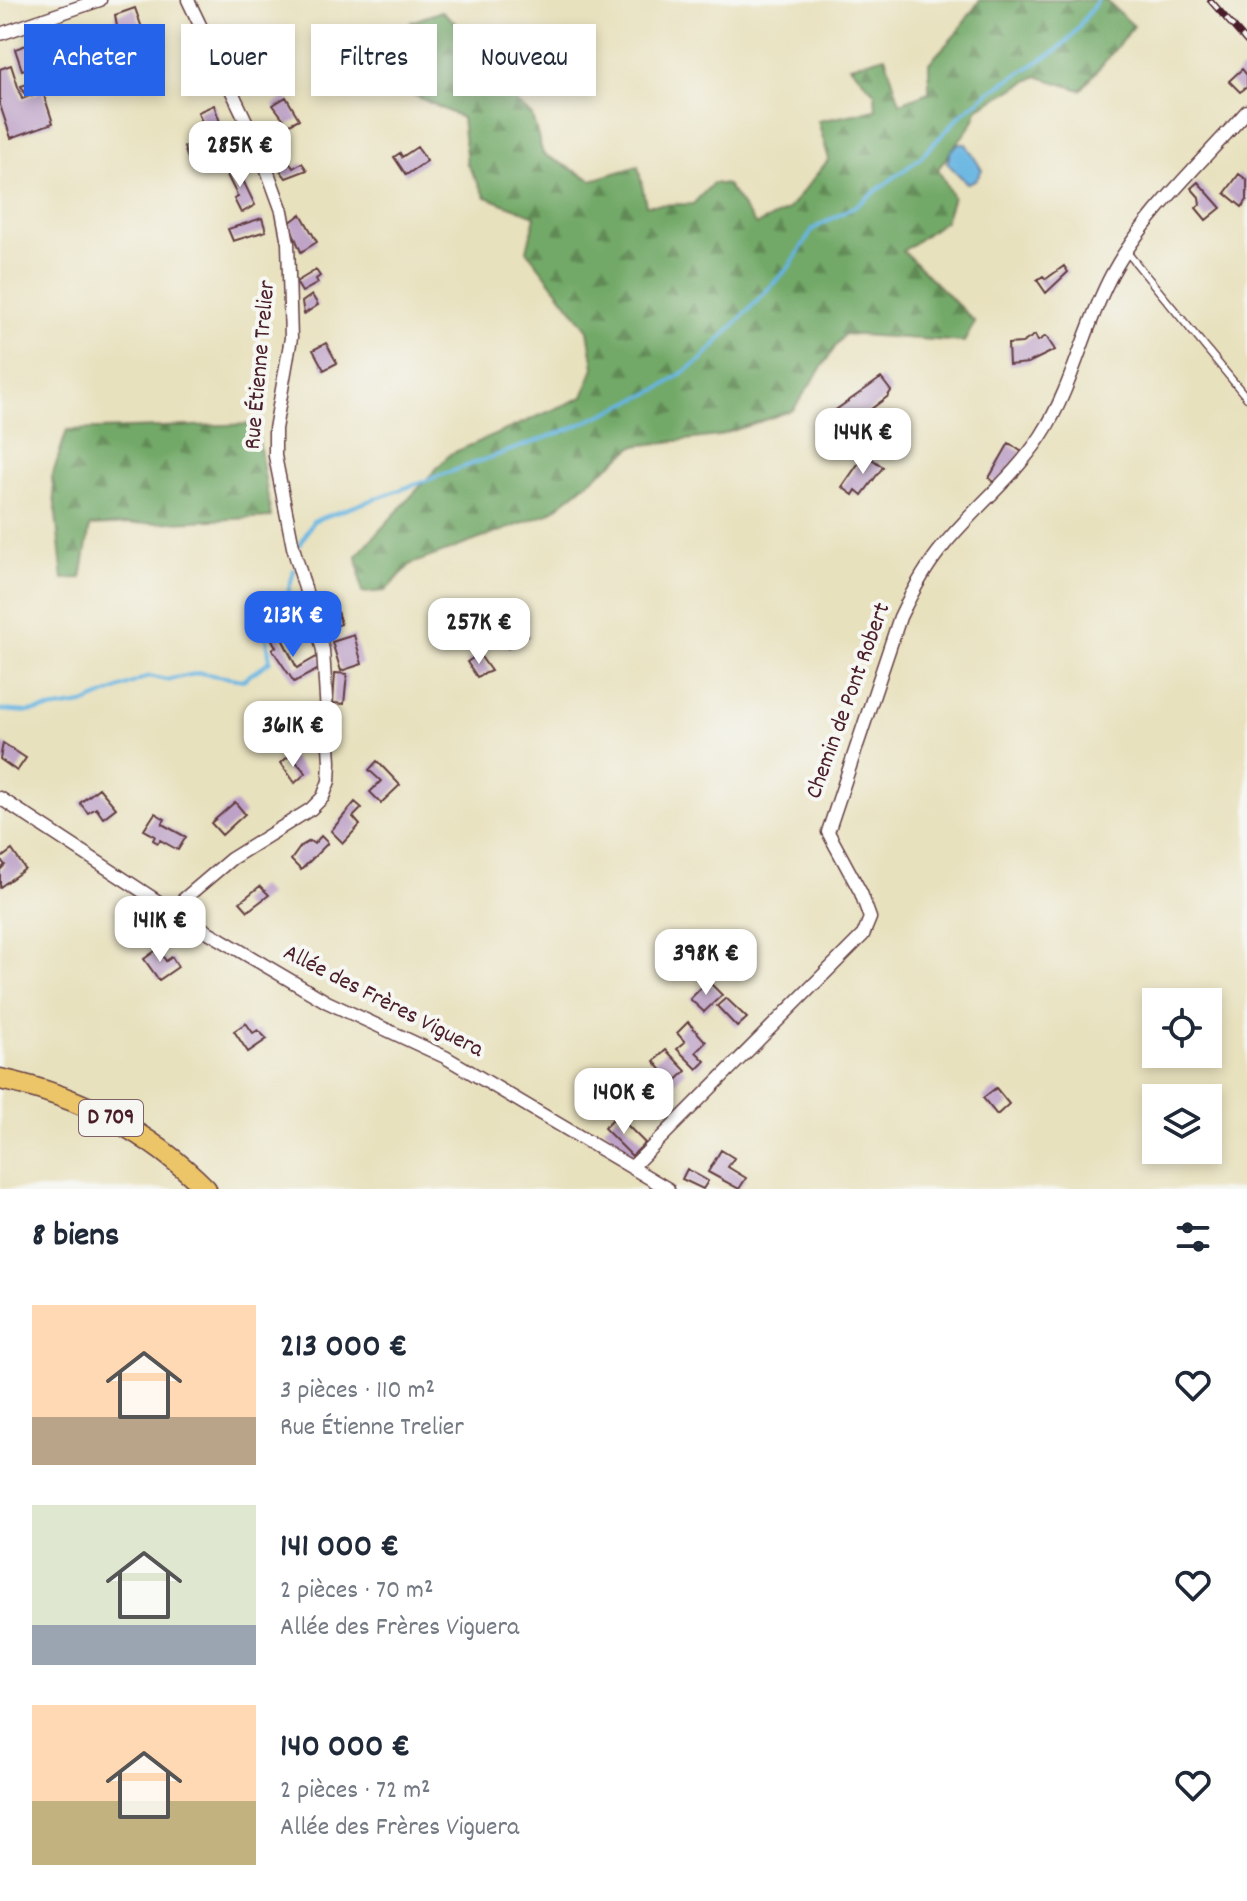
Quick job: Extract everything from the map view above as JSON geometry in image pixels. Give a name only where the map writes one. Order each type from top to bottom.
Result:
[{"type":"main road","name":"D 709","points":[[0,1079],[44,1088],[94,1108],[149,1140],[206,1189]]},
{"type":"street","points":[[0,34],[100,0]]},
{"type":"street","name":"Rue Étienne Trelier","points":[[171,910],[231,859],[311,809],[323,797],[329,781],[330,762],[323,650],[293,547],[275,456],[275,429],[291,338],[288,243],[282,211],[259,148],[188,0]]},
{"type":"street","name":"Chemin de Pont Robert","points":[[632,1167],[863,935],[870,918],[828,832],[900,617],[916,585],[943,545],[1005,481],[1041,435],[1062,395],[1088,321],[1139,232],[1247,111]]},
{"type":"street","name":"Allée des Frères Viguera","points":[[0,798],[171,910],[327,1002],[445,1057],[668,1189]]},
{"type":"lane","points":[[1126,251],[1247,398]]},
{"type":"green space","points":[[980,0],[1105,0],[1134,26],[1081,90],[1037,76],[978,108],[973,122],[938,169],[953,197],[945,221],[903,251],[975,322],[964,342],[844,334],[793,410],[718,436],[634,446],[548,514],[411,564],[385,591],[362,593],[357,555],[450,454],[583,397],[594,367],[588,330],[527,251],[535,216],[486,197],[467,164],[462,118],[416,96],[437,96],[437,24],[411,22],[442,11],[457,24],[453,24],[453,96],[509,96],[532,116],[543,154],[592,180],[638,166],[646,205],[693,204],[713,183],[727,185],[756,225],[788,210],[829,159],[818,121],[876,110],[875,93],[850,66],[885,56],[900,103],[929,92],[929,63],[955,35]]},
{"type":"green space","points":[[256,424],[271,517],[90,526],[81,578],[63,579],[52,477],[67,430]]},
{"type":"water","points":[[959,144],[966,144],[982,170],[976,180],[967,183],[947,163],[951,150]]},
{"type":"building","points":[[135,8],[141,24],[117,24],[115,15]]},
{"type":"building","points":[[24,46],[24,69],[22,70],[15,49]]},
{"type":"building","points":[[11,65],[22,99],[44,96],[53,123],[11,138],[0,105],[0,69]]},
{"type":"building","points":[[1242,69],[1247,75],[1247,87],[1240,92],[1229,81]]},
{"type":"building","points":[[286,97],[299,119],[288,125],[273,105]]},
{"type":"building","points":[[214,105],[221,125],[206,132],[198,112]]},
{"type":"building","points":[[202,140],[209,157],[190,165],[184,147]]},
{"type":"building","points":[[417,147],[427,161],[406,175],[394,157],[400,153],[402,157]]},
{"type":"building","points":[[283,153],[293,168],[302,163],[307,170],[286,178],[273,161]]},
{"type":"building","points":[[235,164],[255,205],[241,213],[234,199],[238,197],[224,169]]},
{"type":"building","points":[[1239,174],[1247,180],[1247,200],[1242,207],[1225,193]]},
{"type":"building","points":[[1198,182],[1221,208],[1206,220],[1196,208],[1200,204],[1199,197],[1191,188]]},
{"type":"building","points":[[301,214],[317,242],[301,252],[289,223]]},
{"type":"building","points":[[262,218],[266,231],[233,241],[228,229]]},
{"type":"building","points":[[1064,266],[1068,272],[1046,293],[1037,280],[1043,276],[1046,279]]},
{"type":"building","points":[[316,270],[320,276],[316,279],[318,283],[302,292],[296,282]]},
{"type":"building","points":[[312,295],[318,305],[304,314],[302,302]]},
{"type":"building","points":[[1035,335],[1038,341],[1046,336],[1055,350],[1028,363],[1009,365],[1008,344],[1022,343]]},
{"type":"building","points":[[326,343],[337,363],[324,370],[313,350]]},
{"type":"building","points":[[881,378],[891,391],[887,397],[842,431],[830,414]]},
{"type":"building","points":[[1009,443],[1022,452],[998,485],[989,478]]},
{"type":"building","points":[[865,454],[883,467],[862,495],[856,490],[853,495],[842,487]]},
{"type":"building","points":[[333,598],[341,624],[325,629],[317,603]]},
{"type":"building","points":[[520,623],[528,635],[508,648],[500,636]]},
{"type":"building","points":[[275,625],[297,668],[320,655],[323,667],[294,682],[272,649],[276,647],[269,634]]},
{"type":"building","points":[[354,635],[362,664],[341,671],[332,642]]},
{"type":"building","points":[[479,654],[491,671],[477,677],[467,662]]},
{"type":"building","points":[[335,673],[347,674],[344,704],[333,703]]},
{"type":"building","points":[[3,743],[26,758],[17,771],[0,759]]},
{"type":"building","points":[[290,755],[306,773],[295,783],[281,763]]},
{"type":"building","points":[[377,761],[400,785],[381,803],[370,792],[381,781],[369,770]]},
{"type":"building","points":[[99,788],[116,808],[103,818],[96,808],[88,813],[80,803]]},
{"type":"building","points":[[235,802],[245,814],[222,835],[211,823]]},
{"type":"building","points":[[355,802],[362,808],[353,817],[360,825],[343,843],[331,831]]},
{"type":"building","points":[[155,813],[165,819],[162,824],[186,837],[178,850],[160,840],[158,843],[153,840],[155,836],[144,830]]},
{"type":"building","points":[[321,836],[328,843],[301,870],[291,860],[301,846],[310,841],[314,844]]},
{"type":"building","points":[[12,850],[25,869],[0,887],[0,870],[5,865],[0,859]]},
{"type":"building","points":[[260,886],[269,895],[248,911],[240,902]]},
{"type":"building","points":[[158,949],[166,961],[172,957],[178,967],[159,980],[144,959]]},
{"type":"building","points":[[708,981],[722,995],[704,1012],[690,999]]},
{"type":"building","points":[[726,998],[747,1018],[737,1027],[717,1006]]},
{"type":"building","points":[[688,1022],[706,1042],[696,1052],[705,1061],[697,1069],[677,1049],[685,1042],[677,1033]]},
{"type":"building","points":[[246,1023],[253,1033],[258,1030],[267,1039],[248,1052],[234,1031]]},
{"type":"building","points":[[666,1050],[686,1071],[666,1090],[657,1080],[664,1073],[654,1061]]},
{"type":"building","points":[[996,1088],[1009,1104],[997,1115],[983,1098]]},
{"type":"building","points":[[617,1115],[645,1143],[632,1156],[604,1128]]},
{"type":"building","points":[[721,1150],[734,1158],[728,1167],[746,1178],[739,1189],[708,1172]]},
{"type":"building","points":[[687,1169],[708,1181],[703,1189],[682,1179]]},
{"type":"waterway","points":[[300,545],[313,521],[570,429],[659,389],[700,361],[789,267],[813,229],[857,205],[919,159],[962,114],[992,90],[1056,51],[1071,37],[1098,0]]},
{"type":"waterway","points":[[0,710],[28,712],[83,704],[149,676],[166,680],[200,673],[243,680],[270,661],[266,633],[284,608],[294,570]]},
{"type":"waterway","points":[[296,647],[306,628],[304,604]]},
{"type":"railway","points":[[1210,0],[1247,42]]}]
